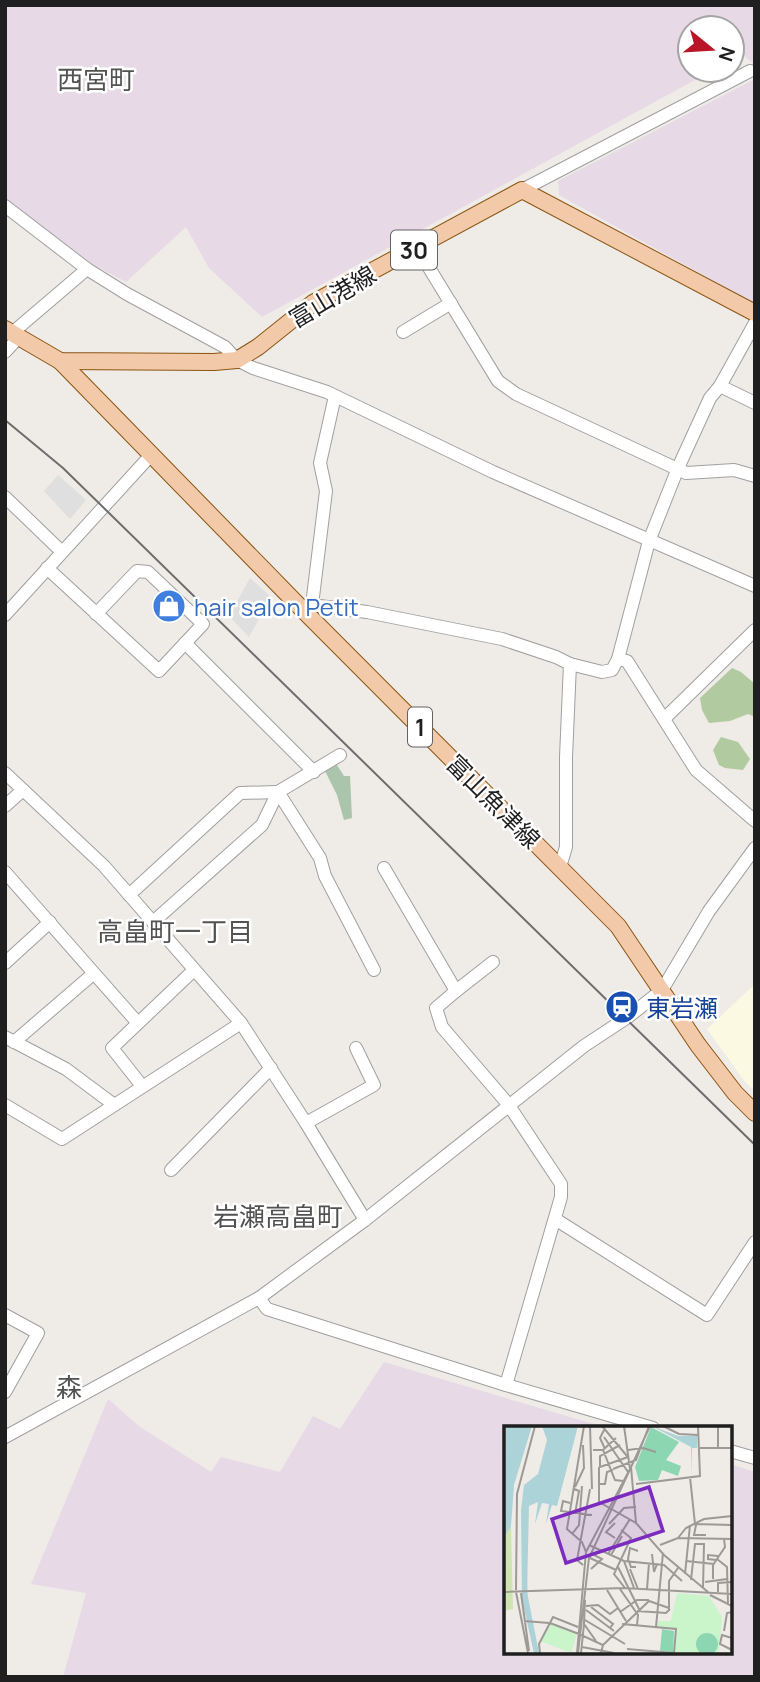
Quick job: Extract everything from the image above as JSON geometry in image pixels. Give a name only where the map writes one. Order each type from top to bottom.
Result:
[{"type":"main road","name":"富山港線","points":[[237,360],[258,347],[313,303],[522,190]]},
{"type":"main road","points":[[522,190],[755,313]]},
{"type":"main road","name":"1","points":[[12,333],[60,361]]},
{"type":"main road","points":[[60,361],[237,360]]},
{"type":"main road","name":"富山魚津線","points":[[60,361],[150,455],[307,607],[618,926],[706,1054],[735,1093],[755,1113]]},
{"type":"street","points":[[522,190],[750,71]]},
{"type":"street","points":[[5,206],[87,269],[225,347],[237,360],[335,396],[422,440],[755,586]]},
{"type":"street","points":[[418,248],[499,381],[516,394],[686,473],[734,470],[755,476]]},
{"type":"street","points":[[5,352],[12,333],[87,269]]},
{"type":"street","points":[[403,332],[451,303]]},
{"type":"street","points":[[335,396],[320,463],[326,491],[307,607],[367,612],[502,639],[570,664],[602,672],[612,670],[618,659],[649,541],[678,468],[710,398],[720,386],[755,323]]},
{"type":"street","points":[[720,386],[755,403]]},
{"type":"street","points":[[5,615],[150,455]]},
{"type":"street","points":[[5,497],[62,552]]},
{"type":"street","points":[[47,568],[96,614],[159,671],[203,624],[148,572],[137,571],[96,614]]},
{"type":"street","points":[[664,719],[755,631]]},
{"type":"street","points":[[185,643],[314,772]]},
{"type":"street","points":[[618,659],[627,661],[696,770],[755,821]]},
{"type":"street","points":[[560,867],[566,847],[570,664]]},
{"type":"street","points":[[129,895],[240,793],[278,792],[340,755]]},
{"type":"street","points":[[5,773],[104,866],[241,1023],[365,1220]]},
{"type":"street","points":[[5,806],[23,790]]},
{"type":"street","points":[[153,922],[262,825],[278,792]]},
{"type":"street","points":[[278,792],[320,858],[325,876],[374,970]]},
{"type":"street","points":[[5,1437],[259,1298],[365,1220],[509,1104],[662,990],[709,911],[755,848]]},
{"type":"street","points":[[384,868],[456,991]]},
{"type":"street","points":[[5,872],[137,1022]]},
{"type":"street","points":[[5,963],[50,922]]},
{"type":"street","points":[[492,962],[436,1008],[442,1027],[509,1104],[561,1184],[561,1197],[555,1219],[506,1385]]},
{"type":"street","points":[[142,1086],[112,1048],[194,970]]},
{"type":"street","points":[[93,974],[10,1040],[66,1069],[113,1104]]},
{"type":"street","points":[[5,1105],[62,1139],[241,1023]]},
{"type":"street","points":[[306,1123],[374,1085],[356,1048]]},
{"type":"street","points":[[171,1170],[271,1068]]},
{"type":"street","points":[[555,1219],[707,1315],[755,1241]]},
{"type":"street","points":[[259,1298],[267,1309],[506,1385],[646,1426]]},
{"type":"street","points":[[5,1315],[38,1334],[5,1392]]},
{"type":"street","points":[[732,1452],[755,1458]]},
{"type":"shaded area","points":[[5,5],[755,5],[755,65],[746,57],[746,14],[676,14],[676,84],[687,84],[262,317],[209,268],[186,227],[126,282],[94,265],[5,201]]},
{"type":"shaded area","points":[[755,79],[755,304],[559,195],[558,181]]},
{"type":"shaded area","points":[[58,475],[86,500],[70,519],[44,491]]},
{"type":"shaded area","points":[[250,578],[271,597],[249,637],[229,616]]},
{"type":"shaded area","points":[[755,984],[755,1091],[745,1082],[707,1029]]},
{"type":"shaded area","points":[[384,1362],[600,1426],[504,1426],[504,1654],[732,1654],[732,1465],[755,1472],[755,1677],[63,1677],[86,1593],[31,1584],[108,1399],[140,1427],[211,1472],[221,1457],[280,1472],[313,1416],[340,1429]]},
{"type":"green space","points":[[732,668],[755,684],[755,717],[748,714],[730,721],[709,723],[702,710],[700,698]]},
{"type":"green space","points":[[721,737],[738,742],[750,759],[743,770],[719,765],[713,750]]},
{"type":"green space","points":[[337,765],[344,776],[350,776],[352,818],[344,820],[337,795],[325,771]]},
{"type":"tram line","points":[[5,420],[63,468],[755,1145]]},
{"type":"place","name":"hair salon Petit","points":[[169,606]]},
{"type":"place","name":"東岩瀬","points":[[622,1007]]},
{"type":"district","name":"西宮町","points":[[96,79]]},
{"type":"district","name":"高畠町一丁目","points":[[175,931]]},
{"type":"district","name":"岩瀬高畠町","points":[[278,1216]]},
{"type":"district","name":"森","points":[[69,1387]]}]
